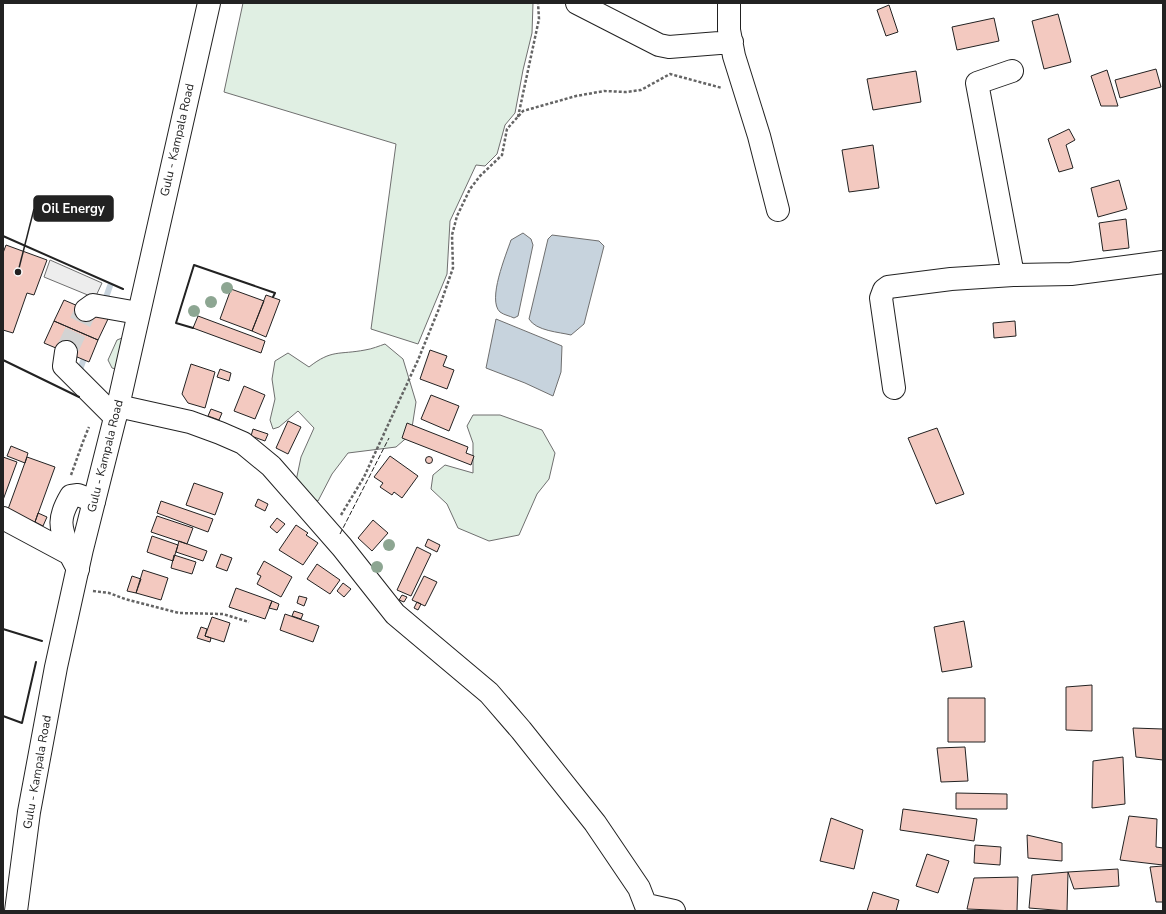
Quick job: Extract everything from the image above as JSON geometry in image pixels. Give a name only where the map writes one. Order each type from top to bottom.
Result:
[{"type":"street","name":"Gulu - Kampala Road","points":[[16,911],[29,812],[74,571],[94,501],[116,411],[209,3]]},
{"type":"street","points":[[577,3],[658,45],[669,47],[732,42]]},
{"type":"street","points":[[729,3],[734,56],[744,86],[778,210]]},
{"type":"street","points":[[1012,71],[977,83],[1012,275]]},
{"type":"street","points":[[894,388],[881,298],[884,290],[888,287],[951,279],[1012,275],[1071,274],[1138,267],[1163,262]]},
{"type":"street","points":[[86,310],[93,305],[138,313]]},
{"type":"street","points":[[66,352],[64,366],[116,411],[190,422],[243,443],[271,466],[330,533],[395,614],[489,693],[521,730],[595,823],[639,888],[648,908],[674,911]]},
{"type":"street","points":[[74,571],[60,524],[67,502],[71,496],[78,494],[94,501]]},
{"type":"street","points":[[3,518],[74,571]]},
{"type":"path","points":[[518,117],[539,19],[538,3]]},
{"type":"path","points":[[330,533],[364,477],[418,360],[438,311],[453,268],[452,235],[457,216],[470,189],[480,176],[502,155],[507,128],[523,111],[576,96],[604,91],[626,92],[641,90],[670,74],[721,88],[744,86]]},
{"type":"path","points":[[67,502],[66,488],[89,427]]},
{"type":"path","points":[[74,571],[109,593],[125,600],[179,613],[223,614],[249,622]]},
{"type":"green space","points":[[243,3],[533,3],[532,33],[515,113],[505,125],[497,154],[485,166],[476,165],[450,221],[447,274],[418,344],[371,329],[396,144],[224,92]]},
{"type":"green space","points":[[122,338],[129,339],[119,370],[112,368],[108,360],[117,340]]},
{"type":"green space","points":[[385,344],[403,359],[416,402],[411,434],[396,447],[348,453],[332,474],[318,501],[305,494],[296,481],[301,457],[314,428],[298,411],[279,427],[273,429],[270,420],[275,399],[272,379],[275,361],[288,353],[309,367],[324,357],[330,355],[368,350]]},
{"type":"green space","points":[[473,415],[500,415],[542,430],[555,453],[549,479],[537,494],[519,535],[489,541],[458,528],[447,504],[431,489],[433,475],[445,465],[473,473],[473,443],[467,426]]},
{"type":"shaded area","points":[[523,233],[531,239],[533,245],[518,316],[514,318],[500,312],[497,306],[496,288],[511,240]]},
{"type":"shaded area","points":[[552,235],[599,241],[604,246],[584,324],[571,335],[542,329],[532,323],[529,319],[548,239]]},
{"type":"shaded area","points":[[50,260],[102,283],[95,298],[44,277]]},
{"type":"shaded area","points":[[496,319],[562,346],[561,372],[553,396],[486,368]]},
{"type":"building","points":[[889,5],[898,32],[886,36],[877,10]]},
{"type":"building","points":[[1058,14],[1071,62],[1044,69],[1032,21]]},
{"type":"building","points":[[994,18],[999,41],[957,50],[952,27]]},
{"type":"building","points":[[1156,69],[1161,87],[1120,98],[1115,80]]},
{"type":"building","points":[[1107,70],[1118,106],[1101,106],[1091,76]]},
{"type":"building","points":[[916,71],[921,102],[873,110],[867,79]]},
{"type":"building","points":[[1069,129],[1075,140],[1066,145],[1073,168],[1059,172],[1048,139]]},
{"type":"building","points":[[873,145],[879,188],[849,192],[842,150]]},
{"type":"building","points":[[1119,180],[1127,209],[1098,217],[1091,188]]},
{"type":"building","points":[[1126,219],[1129,248],[1103,251],[1099,223]]},
{"type":"building","points":[[6,245],[47,260],[34,295],[27,293],[13,333],[3,330],[3,253]]},
{"type":"building","points":[[231,289],[264,301],[252,331],[220,319]]},
{"type":"building","points":[[266,295],[280,300],[266,337],[252,331]]},
{"type":"building","points":[[64,300],[108,319],[98,340],[54,321]]},
{"type":"building","points":[[198,316],[265,341],[261,353],[193,328]]},
{"type":"building","points":[[54,321],[98,340],[89,362],[44,343]]},
{"type":"building","points":[[1015,321],[1016,336],[994,338],[993,323]]},
{"type":"building","points":[[430,350],[447,356],[443,366],[454,370],[447,389],[420,379]]},
{"type":"building","points":[[191,364],[215,372],[205,408],[188,403],[182,394]]},
{"type":"building","points":[[220,369],[231,373],[229,381],[217,377]]},
{"type":"building","points":[[244,386],[265,395],[255,419],[234,411]]},
{"type":"building","points":[[431,395],[459,406],[449,431],[421,419]]},
{"type":"building","points":[[211,409],[222,413],[219,420],[208,416]]},
{"type":"building","points":[[288,421],[301,427],[288,454],[276,448]]},
{"type":"building","points":[[407,423],[468,447],[466,453],[474,456],[471,465],[402,438]]},
{"type":"building","points":[[937,428],[964,494],[936,504],[908,438]]},
{"type":"building","points":[[253,429],[268,434],[265,441],[251,436]]},
{"type":"building","points":[[11,446],[28,453],[25,463],[7,456]]},
{"type":"building","points":[[390,456],[418,476],[402,498],[394,492],[392,495],[380,487],[383,483],[374,477]]},
{"type":"building","points":[[429,456],[432,457],[432,463],[429,464],[426,463],[425,460],[426,457]]},
{"type":"building","points":[[3,457],[17,462],[3,500]]},
{"type":"building","points":[[27,457],[55,467],[35,522],[7,512]]},
{"type":"building","points":[[194,483],[223,493],[215,515],[186,505]]},
{"type":"building","points":[[258,499],[268,504],[265,511],[255,506]]},
{"type":"building","points":[[161,501],[213,519],[208,532],[157,513]]},
{"type":"building","points":[[38,513],[47,517],[43,526],[35,522]]},
{"type":"building","points":[[157,516],[193,528],[187,544],[151,532]]},
{"type":"building","points":[[277,518],[285,524],[277,533],[270,527]]},
{"type":"building","points":[[373,520],[388,533],[372,551],[358,538]]},
{"type":"building","points":[[296,525],[308,533],[306,535],[318,543],[303,565],[279,550]]},
{"type":"building","points":[[152,536],[178,545],[173,561],[147,552]]},
{"type":"building","points":[[428,539],[440,545],[437,552],[425,546]]},
{"type":"building","points":[[179,541],[207,551],[203,561],[176,552]]},
{"type":"building","points":[[417,547],[431,554],[411,596],[397,590]]},
{"type":"building","points":[[221,554],[232,558],[227,571],[216,567]]},
{"type":"building","points":[[174,555],[196,562],[192,574],[171,568]]},
{"type":"building","points":[[264,561],[292,577],[281,597],[257,584],[261,576],[257,574]]},
{"type":"building","points":[[317,564],[340,580],[330,594],[307,579]]},
{"type":"building","points":[[143,570],[168,578],[161,600],[136,593]]},
{"type":"building","points":[[132,576],[141,579],[136,593],[127,591]]},
{"type":"building","points":[[424,576],[437,582],[425,606],[412,600]]},
{"type":"building","points":[[343,583],[351,589],[344,597],[337,591]]},
{"type":"building","points":[[236,588],[272,601],[265,619],[229,607]]},
{"type":"building","points":[[402,595],[407,597],[404,602],[399,600]]},
{"type":"building","points":[[299,596],[307,598],[304,606],[297,603]]},
{"type":"building","points":[[272,601],[279,604],[277,610],[269,608]]},
{"type":"building","points":[[417,602],[421,604],[418,610],[414,608]]},
{"type":"building","points":[[294,611],[303,614],[301,619],[292,616]]},
{"type":"building","points":[[285,614],[319,626],[313,642],[280,630]]},
{"type":"building","points":[[212,617],[230,623],[224,642],[205,636]]},
{"type":"building","points":[[964,621],[972,667],[942,672],[934,627]]},
{"type":"building","points":[[201,627],[207,629],[205,636],[211,638],[210,642],[197,638]]},
{"type":"building","points":[[1092,685],[1092,731],[1066,730],[1066,687]]},
{"type":"building","points":[[948,698],[985,698],[985,742],[948,742]]},
{"type":"building","points":[[1133,728],[1163,729],[1163,760],[1136,757]]},
{"type":"building","points":[[965,747],[968,781],[941,782],[937,748]]},
{"type":"building","points":[[1123,757],[1125,804],[1092,808],[1093,761]]},
{"type":"building","points":[[956,793],[1007,794],[1007,809],[956,809]]},
{"type":"building","points":[[903,809],[977,819],[974,841],[900,830]]},
{"type":"building","points":[[1129,816],[1157,819],[1156,847],[1163,848],[1163,865],[1120,860]]},
{"type":"building","points":[[831,818],[863,830],[854,869],[820,861]]},
{"type":"building","points":[[1027,835],[1062,843],[1062,861],[1028,858]]},
{"type":"building","points":[[975,845],[1001,847],[1000,865],[974,863]]},
{"type":"building","points":[[927,854],[949,861],[938,893],[916,886]]},
{"type":"building","points":[[1163,866],[1163,902],[1156,902],[1150,867]]},
{"type":"building","points":[[1118,869],[1119,886],[1074,889],[1068,872]]},
{"type":"building","points":[[1068,872],[1067,911],[1029,908],[1032,875]]},
{"type":"building","points":[[1018,877],[1017,911],[967,909],[974,878]]},
{"type":"building","points":[[873,892],[899,900],[896,911],[867,911]]},
{"type":"waterway","points":[[104,303],[110,286]]},
{"type":"waterway","points":[[78,375],[86,353]]},
{"type":"tunnel","points":[[66,352],[86,310]]},
{"type":"fence","points":[[340,534],[389,438]]},
{"type":"wall","points":[[3,236],[123,289]]},
{"type":"wall","points":[[193,328],[176,323],[194,265],[275,293],[273,297]]},
{"type":"wall","points":[[3,360],[79,397]]},
{"type":"wall","points":[[3,629],[42,641]]},
{"type":"wall","points":[[3,716],[22,723],[36,662]]},
{"type":"place","name":"Oil Energy","points":[[18,272]]}]
